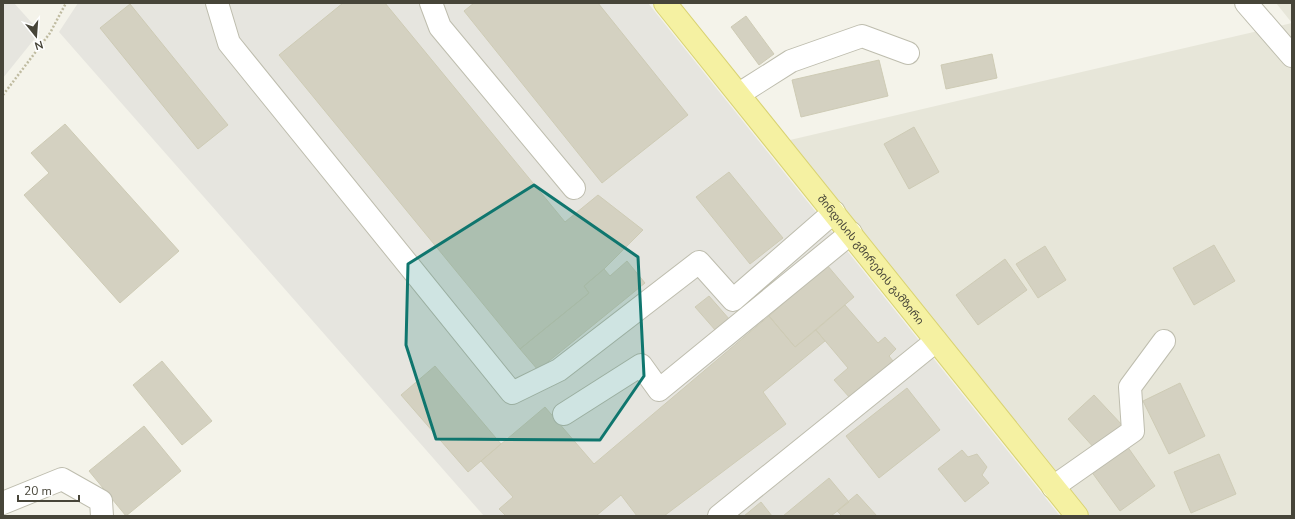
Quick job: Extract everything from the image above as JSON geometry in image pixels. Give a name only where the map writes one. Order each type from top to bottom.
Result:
[{"type":"main road","name":"შინდისის გმირების გამზირი","points":[[665,3],[1077,516]]},
{"type":"street","points":[[217,3],[228,43],[512,393],[559,370],[698,262],[733,300],[834,212]]},
{"type":"street","points":[[431,3],[440,26],[574,188]]},
{"type":"street","points":[[1246,3],[1292,56]]},
{"type":"street","points":[[739,94],[790,61],[862,36],[908,53]]},
{"type":"street","points":[[564,414],[641,365],[659,390],[851,233]]},
{"type":"street","points":[[719,516],[936,341]]},
{"type":"street","points":[[1053,487],[1133,431],[1130,387],[1164,341]]},
{"type":"street","points":[[3,503],[62,479],[101,501],[102,516]]},
{"type":"path","points":[[3,96],[50,34],[66,3]]},
{"type":"highlighted area","points":[[534,185],[638,257],[644,376],[600,440],[436,439],[406,345],[408,264]]},
{"type":"shaded area","points":[[3,3],[14,3],[40,32],[3,78]]},
{"type":"shaded area","points":[[78,3],[648,3],[1060,516],[484,516],[59,32]]},
{"type":"shaded area","points":[[1276,3],[1292,3],[1292,23]]},
{"type":"shaded area","points":[[1292,23],[1292,516],[1090,516],[790,140]]},
{"type":"building","points":[[343,3],[385,3],[565,222],[598,195],[643,230],[604,269],[584,286],[589,293],[520,349],[279,55]]},
{"type":"building","points":[[474,3],[598,3],[688,115],[602,183],[464,11]]},
{"type":"building","points":[[130,4],[228,125],[198,149],[100,28]]},
{"type":"building","points":[[746,16],[774,54],[759,65],[731,27]]},
{"type":"building","points":[[992,54],[997,78],[946,89],[941,65]]},
{"type":"building","points":[[879,60],[888,96],[801,117],[792,80]]},
{"type":"building","points":[[65,124],[179,251],[120,303],[24,195],[49,173],[31,153]]},
{"type":"building","points":[[914,127],[939,172],[909,189],[884,144]]},
{"type":"building","points":[[729,172],[783,238],[750,264],[696,197]]},
{"type":"building","points":[[1214,245],[1235,281],[1194,305],[1173,268]]},
{"type":"building","points":[[1045,246],[1066,280],[1038,298],[1016,264]]},
{"type":"building","points":[[1005,259],[1027,290],[978,325],[956,295]]},
{"type":"building","points":[[627,261],[645,283],[538,370],[520,349],[589,293],[584,286],[604,269],[610,276]]},
{"type":"building","points":[[827,265],[854,297],[795,347],[769,316]]},
{"type":"building","points":[[709,296],[730,320],[716,331],[695,307]]},
{"type":"building","points":[[845,305],[878,343],[885,337],[896,349],[889,356],[893,361],[850,398],[834,380],[848,368],[816,330]]},
{"type":"building","points":[[769,316],[795,347],[816,330],[825,341],[763,392],[786,424],[664,516],[637,516],[621,495],[596,516],[506,516],[499,509],[513,497],[481,461],[545,407],[594,464]]},
{"type":"building","points":[[162,361],[212,421],[182,445],[133,385]]},
{"type":"building","points":[[435,366],[501,444],[468,472],[401,395]]},
{"type":"building","points":[[1180,383],[1205,436],[1169,454],[1143,401]]},
{"type":"building","points":[[907,388],[940,430],[879,478],[846,436]]},
{"type":"building","points":[[1094,395],[1123,426],[1096,450],[1068,419]]},
{"type":"building","points":[[144,426],[181,471],[126,516],[89,471]]},
{"type":"building","points":[[1127,446],[1155,486],[1120,511],[1091,471]]},
{"type":"building","points":[[962,450],[968,457],[977,454],[987,467],[982,475],[989,483],[965,502],[938,469]]},
{"type":"building","points":[[1219,454],[1236,494],[1191,513],[1174,472]]},
{"type":"building","points":[[829,478],[849,502],[831,516],[783,516]]},
{"type":"building","points":[[857,494],[877,516],[842,516],[837,511]]},
{"type":"building","points":[[761,502],[772,516],[744,516]]}]
